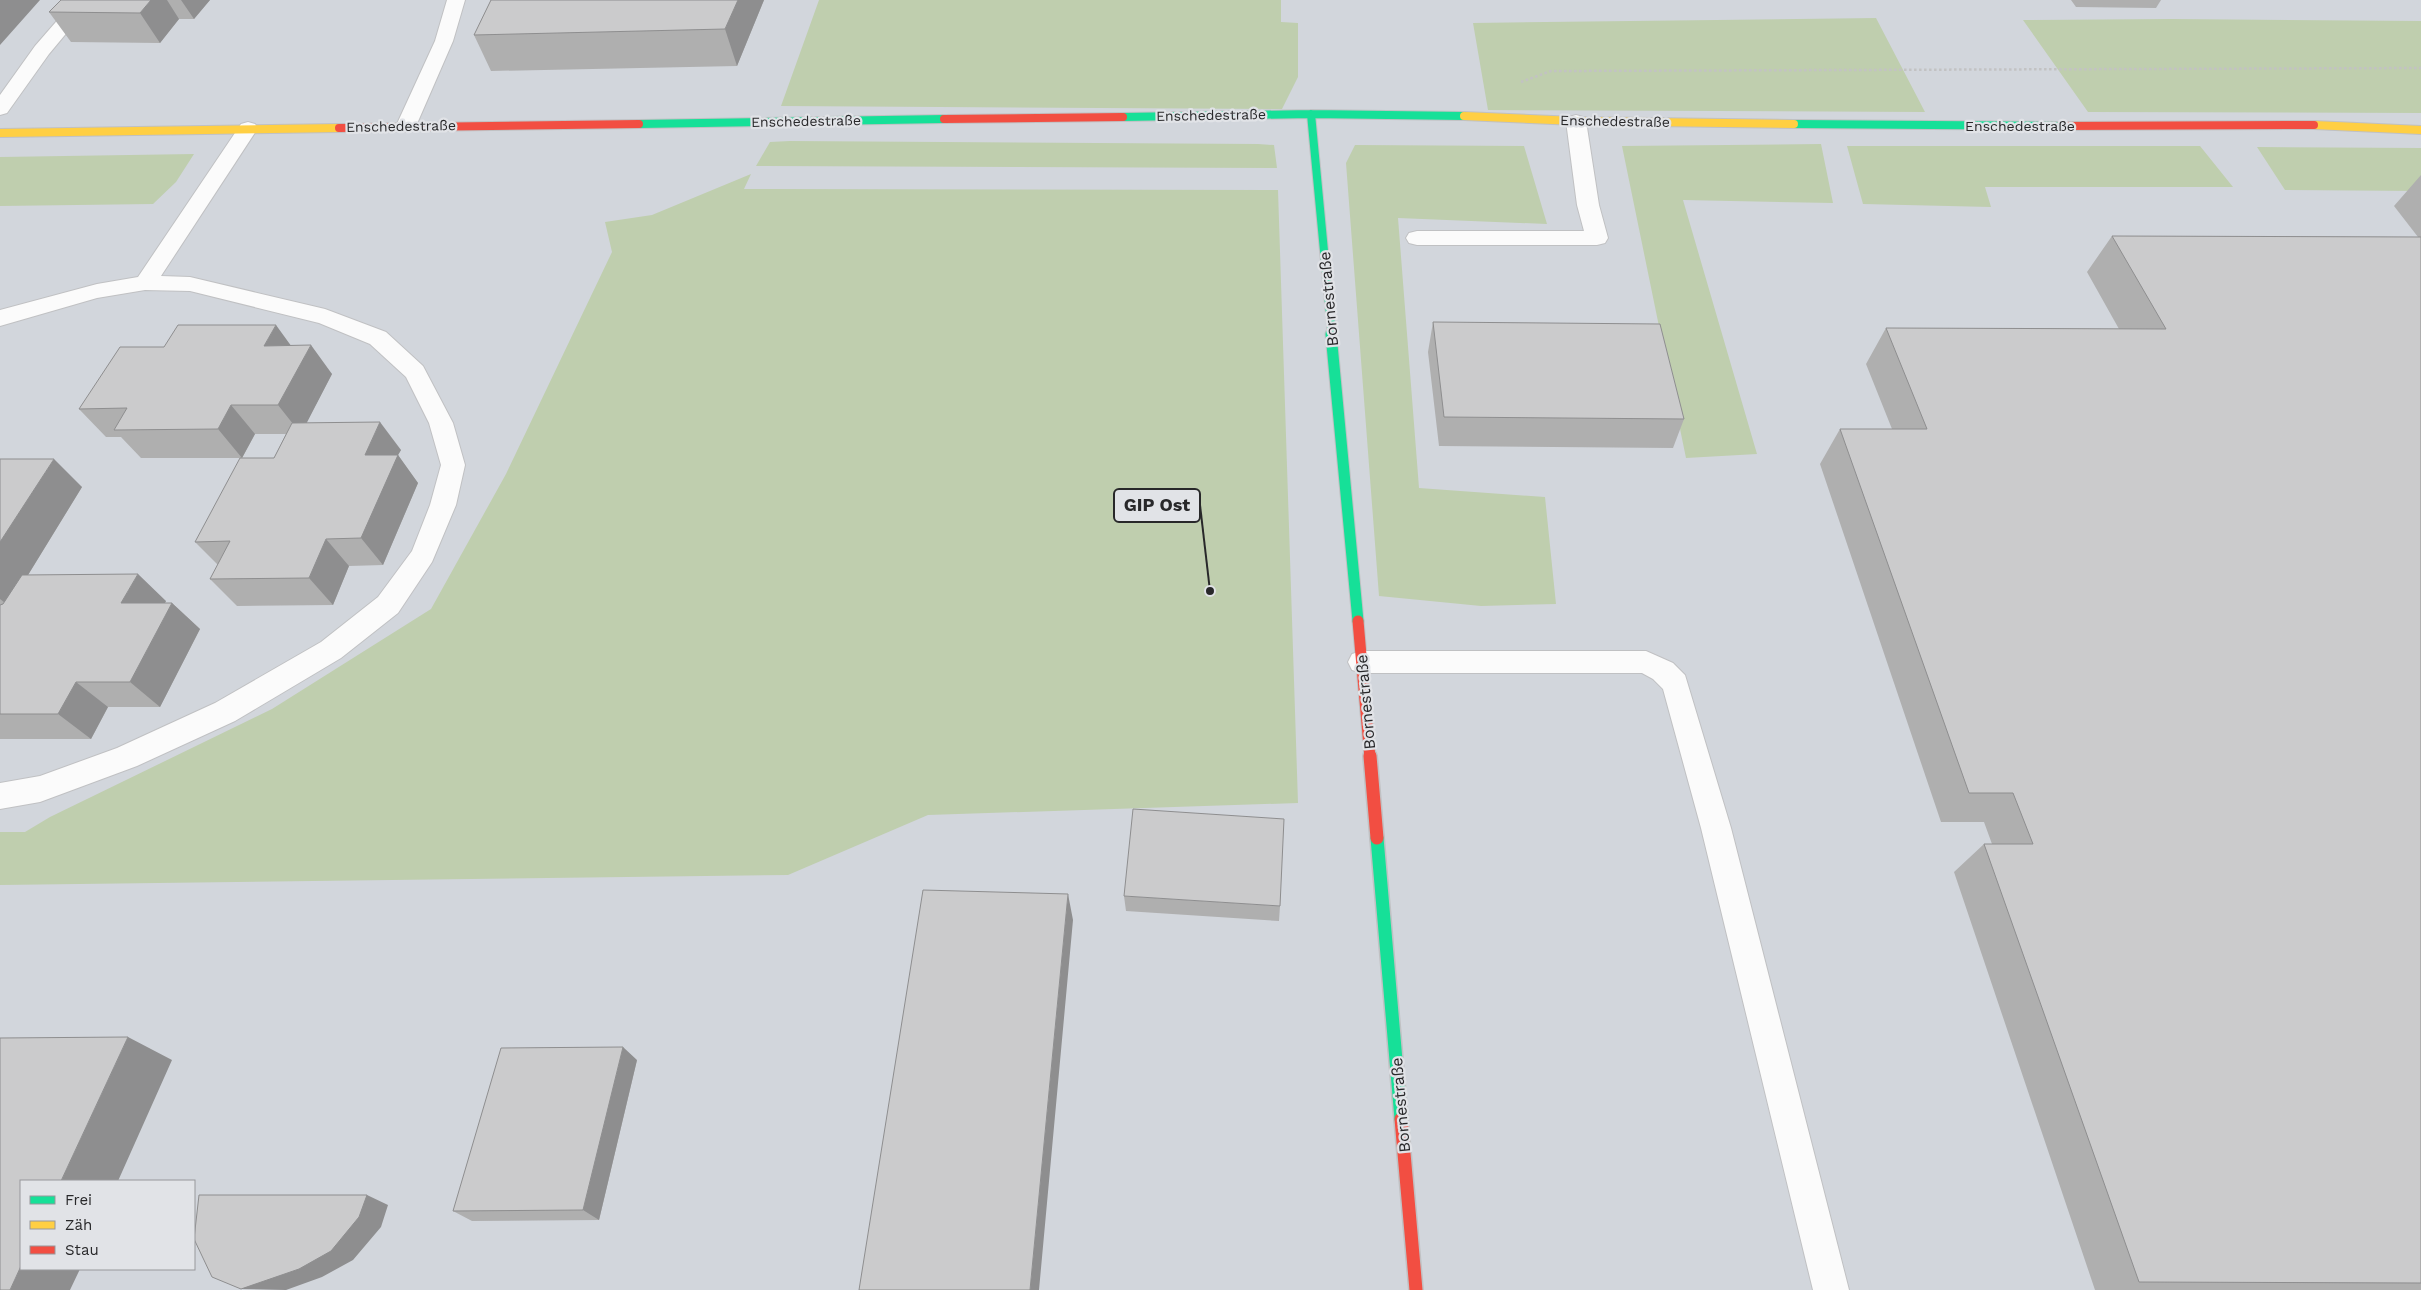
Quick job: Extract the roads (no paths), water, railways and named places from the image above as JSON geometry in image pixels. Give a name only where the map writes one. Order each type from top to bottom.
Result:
[{"type":"street","name":"Enschedestraße","points":[[0,133],[1311,114],[1434,115],[1576,121],[2005,126],[2346,125],[2421,130]]},
{"type":"street","name":"Bornestraße","points":[[1311,114],[1362,662],[1416,1290]]},
{"type":"lane","points":[[0,109],[42,50],[85,0]]},
{"type":"lane","points":[[406,126],[444,42],[456,0]]},
{"type":"lane","points":[[1417,238],[1597,238],[1588,205],[1576,121]]},
{"type":"lane","points":[[145,283],[248,128]]},
{"type":"lane","points":[[0,318],[97,291],[145,283],[190,284],[325,317],[378,338],[416,372],[441,423],[453,465],[443,505],[423,555],[388,605],[331,650],[225,712],[127,757],[40,789],[0,796]]},
{"type":"lane","points":[[1362,662],[1646,662],[1663,671],[1675,682],[1716,828],[1831,1290]]},
{"type":"place","name":"GIP Ost","points":[[1210,591]]}]
